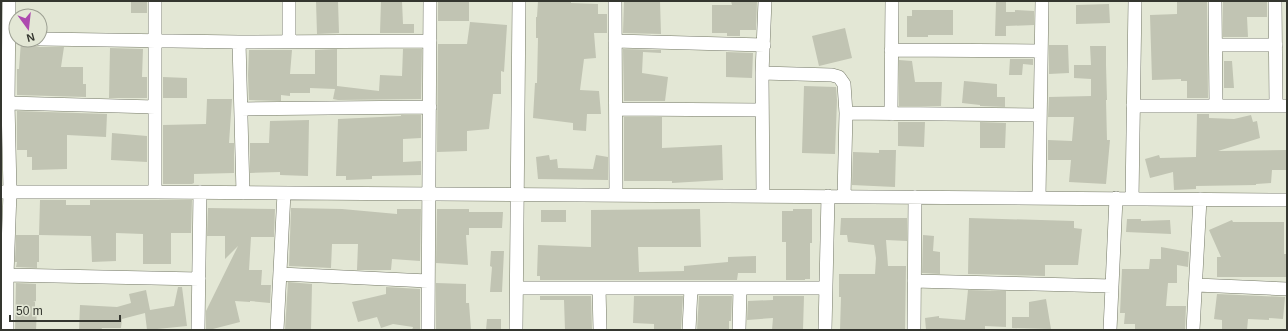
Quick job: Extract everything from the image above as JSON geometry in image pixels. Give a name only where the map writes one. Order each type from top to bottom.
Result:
[{"type":"street","points":[[155,1],[155,192]]},
{"type":"street","points":[[288,1],[290,42]]},
{"type":"street","points":[[428,330],[430,1]]},
{"type":"street","points":[[516,330],[519,1]]},
{"type":"street","points":[[615,1],[616,195]]},
{"type":"street","points":[[763,196],[762,73],[765,1]]},
{"type":"street","points":[[891,114],[892,1]]},
{"type":"street","points":[[1039,198],[1042,1]]},
{"type":"street","points":[[1132,199],[1135,1]]},
{"type":"street","points":[[1215,1],[1216,106]]},
{"type":"street","points":[[1133,106],[1282,106],[1276,45],[1275,1]]},
{"type":"street","points":[[48,40],[239,42],[430,41]]},
{"type":"street","points":[[615,41],[764,45]]},
{"type":"street","points":[[239,42],[243,193]]},
{"type":"street","points":[[1216,45],[1276,45]]},
{"type":"street","points":[[6,330],[6,192],[8,103],[11,48]]},
{"type":"street","points":[[891,50],[1041,51]]},
{"type":"street","points":[[762,73],[832,75],[839,77],[844,84],[846,113],[844,196]]},
{"type":"street","points":[[8,103],[155,107]]},
{"type":"street","points":[[241,108],[430,107]]},
{"type":"street","points":[[616,109],[762,110]]},
{"type":"street","points":[[846,113],[1040,115]]},
{"type":"street","points":[[6,192],[844,196],[1287,200]]},
{"type":"street","points":[[198,330],[200,192]]},
{"type":"street","points":[[277,330],[284,193]]},
{"type":"street","points":[[825,330],[828,196]]},
{"type":"street","points":[[914,330],[915,197]]},
{"type":"street","points":[[1110,330],[1116,198]]},
{"type":"street","points":[[1193,330],[1200,199]]},
{"type":"street","points":[[280,274],[428,281]]},
{"type":"street","points":[[7,275],[198,279]]},
{"type":"street","points":[[914,281],[1112,286]]},
{"type":"street","points":[[1196,285],[1287,289]]},
{"type":"street","points":[[517,288],[826,288]]},
{"type":"street","points":[[599,288],[600,330]]},
{"type":"street","points":[[689,330],[691,288]]},
{"type":"street","points":[[739,330],[740,288]]},
{"type":"building","points":[[131,1],[147,1],[147,13],[131,13]]},
{"type":"building","points":[[316,1],[338,1],[339,33],[317,34]]},
{"type":"building","points":[[381,1],[402,1],[403,24],[414,24],[414,33],[380,33]]},
{"type":"building","points":[[438,1],[469,1],[469,21],[438,21]]},
{"type":"building","points":[[538,1],[571,1],[571,3],[598,4],[598,14],[607,14],[607,33],[594,33],[596,58],[584,59],[580,90],[599,91],[601,114],[587,114],[586,131],[573,130],[573,123],[533,118],[535,83],[537,83],[538,38],[536,38],[536,17]]},
{"type":"building","points":[[624,1],[660,1],[661,34],[623,33]]},
{"type":"building","points":[[731,1],[757,1],[756,30],[740,30],[740,36],[727,36],[727,33],[712,33],[712,5],[732,5]]},
{"type":"building","points":[[1177,1],[1207,1],[1208,98],[1187,98],[1187,81],[1181,81],[1181,79],[1152,80],[1150,15],[1177,14]]},
{"type":"building","points":[[1223,1],[1267,1],[1267,17],[1247,17],[1248,37],[1223,37]]},
{"type":"building","points":[[996,2],[1006,2],[1006,12],[1015,12],[1015,10],[1034,11],[1034,25],[1006,26],[1006,36],[995,36]]},
{"type":"building","points":[[1109,4],[1110,23],[1076,24],[1076,5]]},
{"type":"building","points":[[912,10],[953,10],[953,35],[907,37],[907,16],[912,16]]},
{"type":"building","points":[[470,22],[507,25],[504,72],[501,71],[501,94],[493,94],[489,129],[467,131],[467,151],[437,152],[438,44],[467,44]]},
{"type":"building","points":[[845,28],[852,58],[819,66],[812,36]]},
{"type":"building","points":[[1049,45],[1068,45],[1069,73],[1049,74]]},
{"type":"building","points":[[1090,46],[1106,46],[1107,140],[1110,140],[1106,184],[1069,182],[1071,160],[1048,160],[1048,140],[1072,141],[1074,117],[1048,117],[1049,97],[1091,96],[1091,79],[1074,78],[1074,65],[1091,65]]},
{"type":"building","points":[[64,47],[61,67],[83,67],[83,84],[86,84],[86,97],[17,95],[17,69],[19,69],[20,48]]},
{"type":"building","points":[[110,48],[143,49],[142,77],[147,77],[147,98],[109,98]]},
{"type":"building","points":[[337,49],[337,86],[379,91],[380,75],[402,76],[403,49],[422,49],[421,99],[338,100],[333,99],[335,89],[310,88],[310,93],[290,93],[290,96],[281,95],[281,101],[249,100],[249,50],[292,50],[290,74],[315,74],[315,50]]},
{"type":"building","points":[[623,49],[661,50],[661,53],[643,52],[642,73],[668,77],[665,101],[624,101]]},
{"type":"building","points":[[726,52],[753,53],[752,78],[726,77]]},
{"type":"building","points":[[1010,59],[1033,59],[1033,65],[1023,64],[1022,75],[1009,75]]},
{"type":"building","points":[[899,60],[912,61],[915,82],[942,82],[941,106],[899,106]]},
{"type":"building","points":[[1224,61],[1232,61],[1234,88],[1224,88]]},
{"type":"building","points":[[163,77],[187,78],[187,98],[163,98]]},
{"type":"building","points":[[964,81],[997,84],[997,97],[1005,97],[1005,107],[980,106],[962,103]]},
{"type":"building","points":[[804,86],[836,87],[835,154],[802,153]]},
{"type":"building","points":[[207,99],[232,99],[229,143],[234,143],[234,173],[194,174],[194,183],[192,184],[163,184],[163,125],[206,124]]},
{"type":"building","points":[[17,111],[107,114],[106,137],[67,135],[67,169],[32,170],[32,157],[27,157],[27,150],[17,150]]},
{"type":"building","points":[[1197,114],[1209,114],[1209,118],[1234,119],[1251,115],[1253,122],[1257,121],[1260,138],[1218,151],[1287,150],[1287,170],[1272,170],[1271,183],[1256,185],[1196,186],[1196,189],[1174,190],[1173,172],[1150,178],[1145,159],[1159,155],[1160,158],[1196,157]]},
{"type":"building","points":[[421,115],[421,138],[403,139],[403,162],[421,161],[421,175],[372,176],[372,179],[346,180],[346,176],[336,176],[338,119]]},
{"type":"building","points":[[624,117],[662,117],[662,148],[722,145],[723,180],[672,183],[672,181],[624,181]]},
{"type":"building","points":[[309,120],[308,176],[280,175],[280,172],[250,173],[250,143],[269,143],[270,121]]},
{"type":"building","points":[[898,122],[925,122],[924,147],[898,146]]},
{"type":"building","points":[[980,122],[1006,123],[1005,148],[980,148]]},
{"type":"building","points":[[112,133],[147,136],[147,162],[111,160]]},
{"type":"building","points":[[879,150],[896,150],[895,187],[852,185],[853,152],[879,153]]},
{"type":"building","points":[[549,155],[550,160],[557,159],[558,168],[593,169],[596,155],[608,157],[608,180],[538,179],[536,157]]},
{"type":"building","points":[[40,200],[66,200],[66,205],[90,205],[90,200],[192,200],[191,233],[171,233],[171,264],[143,264],[143,234],[116,233],[116,261],[92,262],[91,236],[39,235]]},
{"type":"building","points":[[208,208],[275,209],[274,237],[251,237],[249,270],[262,270],[261,285],[271,285],[270,303],[235,301],[240,322],[206,330],[206,311],[238,246],[225,259],[225,236],[207,236]]},
{"type":"building","points":[[291,208],[342,209],[397,214],[397,209],[421,209],[420,261],[392,259],[391,270],[357,270],[358,244],[332,244],[331,268],[289,266]]},
{"type":"building","points":[[437,209],[469,209],[469,212],[503,212],[502,228],[469,228],[469,235],[466,235],[468,265],[436,263]]},
{"type":"building","points":[[700,209],[701,247],[638,247],[639,272],[684,271],[684,266],[728,262],[728,257],[756,256],[756,273],[738,273],[737,280],[540,280],[540,276],[537,276],[538,245],[591,247],[591,210]]},
{"type":"building","points":[[793,209],[812,209],[810,279],[786,280],[786,242],[782,242],[782,211],[793,211]]},
{"type":"building","points":[[541,210],[566,210],[566,222],[541,222]]},
{"type":"building","points":[[841,218],[907,218],[907,241],[886,240],[888,266],[906,266],[905,330],[840,330],[841,297],[839,297],[839,274],[875,274],[876,258],[874,245],[848,242],[847,235],[840,235]]},
{"type":"building","points":[[969,218],[1074,221],[1074,228],[1082,229],[1078,265],[1045,265],[1045,276],[968,274]]},
{"type":"building","points":[[1127,219],[1141,219],[1141,221],[1170,220],[1171,234],[1126,232]]},
{"type":"building","points":[[1232,220],[1233,222],[1284,222],[1284,254],[1287,254],[1286,277],[1217,277],[1217,257],[1221,257],[1209,230]]},
{"type":"building","points":[[16,235],[39,235],[39,262],[37,262],[37,268],[16,267]]},
{"type":"building","points":[[923,235],[934,236],[933,251],[940,252],[940,274],[922,273]]},
{"type":"building","points":[[1161,247],[1189,252],[1188,267],[1177,265],[1177,283],[1168,283],[1166,306],[1186,306],[1185,330],[1135,330],[1135,324],[1124,324],[1125,313],[1120,313],[1122,269],[1149,269],[1150,259],[1161,259]]},
{"type":"building","points":[[491,251],[504,251],[502,292],[490,292],[492,267],[490,266]]},
{"type":"building","points":[[288,282],[312,284],[311,330],[285,330]]},
{"type":"building","points":[[16,283],[36,284],[36,301],[33,302],[35,302],[35,308],[37,308],[36,330],[15,330]]},
{"type":"building","points":[[436,283],[466,284],[466,303],[469,303],[471,330],[436,330]]},
{"type":"building","points":[[178,287],[182,287],[187,326],[147,330],[145,313],[122,319],[121,328],[79,330],[80,305],[117,307],[131,303],[129,294],[146,290],[150,310],[174,306]]},
{"type":"building","points":[[386,287],[420,289],[420,330],[412,330],[413,327],[393,324],[381,328],[377,317],[358,322],[352,302],[386,294]]},
{"type":"building","points":[[968,290],[1006,291],[1006,327],[985,326],[985,330],[926,330],[925,318],[939,316],[939,318],[965,320]]},
{"type":"building","points":[[1217,294],[1285,297],[1283,319],[1248,319],[1247,330],[1222,330],[1222,320],[1214,319]]},
{"type":"building","points":[[540,296],[591,296],[592,330],[565,330],[564,300],[540,300]]},
{"type":"building","points":[[634,296],[683,296],[681,330],[654,330],[654,324],[633,323]]},
{"type":"building","points":[[699,296],[732,296],[731,321],[729,321],[729,330],[697,330]]},
{"type":"building","points":[[773,296],[804,296],[803,330],[772,330],[773,318],[747,320],[748,301],[773,300]]},
{"type":"building","points":[[1046,299],[1051,329],[1012,328],[1012,317],[1029,317],[1029,302]]},
{"type":"building","points":[[487,319],[501,319],[501,330],[486,330]]}]
